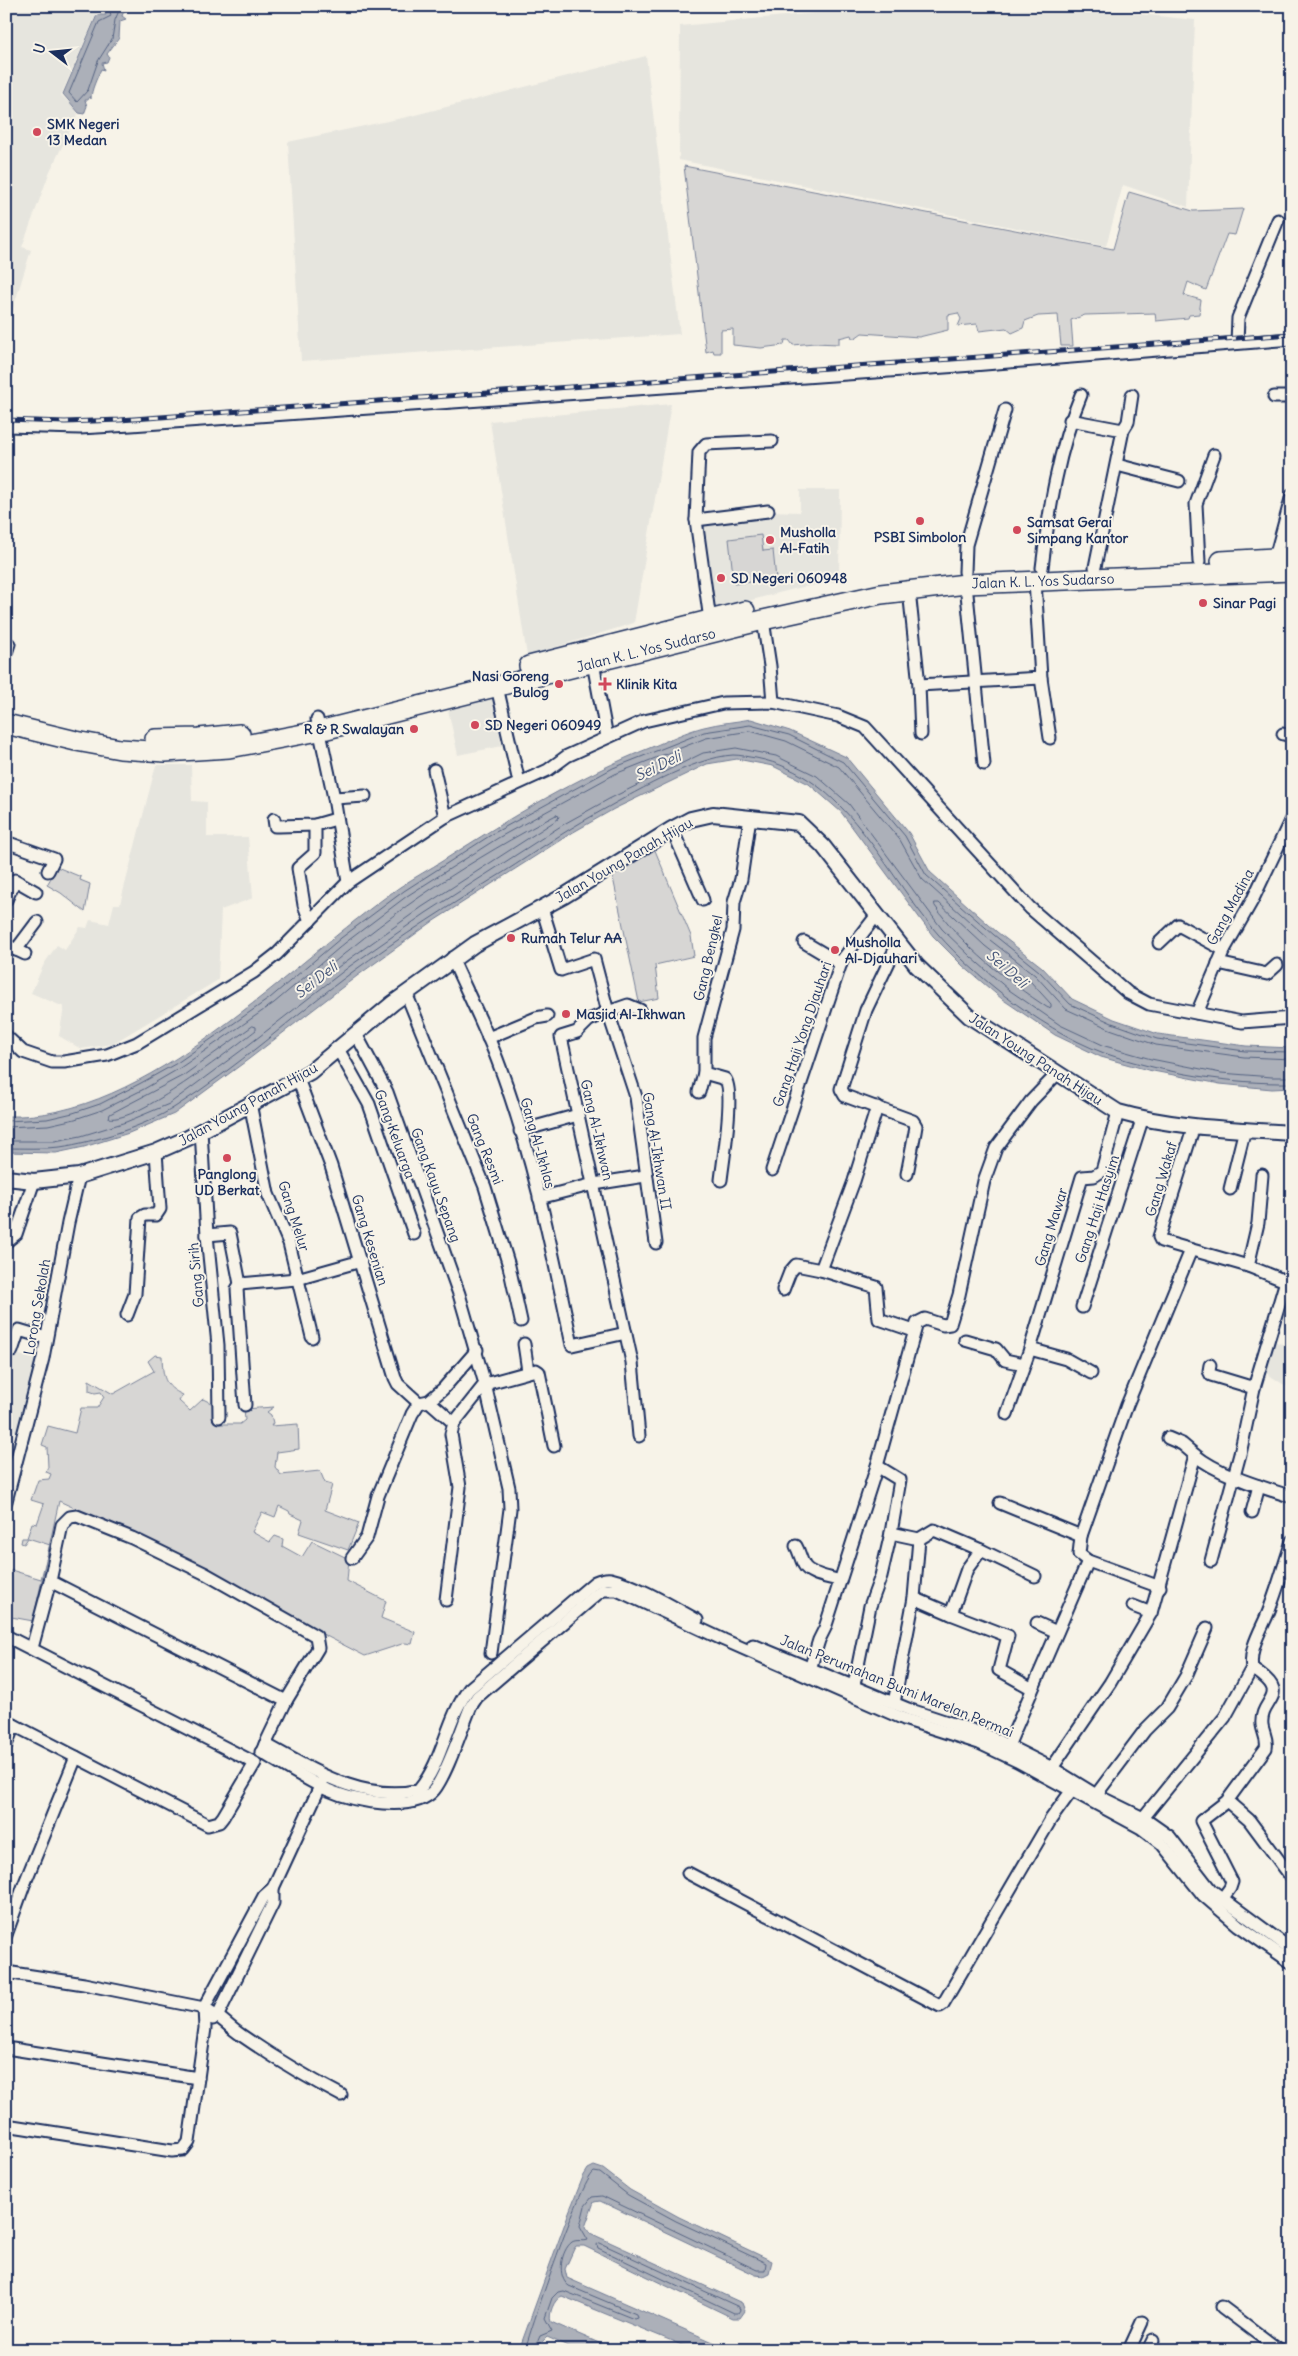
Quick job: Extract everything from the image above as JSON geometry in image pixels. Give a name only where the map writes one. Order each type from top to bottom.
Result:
[{"type":"highway","name":"Jalan K. L. Yos Sudarso","points":[[1038,574],[1095,567],[1283,558]]},
{"type":"highway","name":"Jalan K. L. Yos Sudarso","points":[[318,725],[710,620],[872,584],[1038,574],[1292,571]]},
{"type":"highway","name":"Jalan K. L. Yos Sudarso","points":[[7,723],[138,738],[167,739],[229,735],[318,725],[497,686],[763,620],[966,578]]},
{"type":"street","points":[[1238,343],[1238,318],[1278,220]]},
{"type":"street","points":[[6,426],[80,428],[973,365],[1292,339]]},
{"type":"street","points":[[1050,738],[1041,678],[1038,574],[1048,514],[1070,420],[1081,395]]},
{"type":"street","points":[[1095,567],[1123,430],[1128,422],[1132,395]]},
{"type":"street","points":[[1274,397],[1292,397]]},
{"type":"street","points":[[984,764],[966,578],[966,545],[1005,410]]},
{"type":"street","points":[[1070,420],[1123,430]]},
{"type":"street","points":[[710,620],[696,520],[698,460],[701,448],[706,444],[772,441]]},
{"type":"street","points":[[1199,562],[1196,504],[1214,455]]},
{"type":"street","points":[[1117,465],[1179,481]]},
{"type":"street","points":[[1283,558],[1292,496]]},
{"type":"street","points":[[696,520],[768,511]]},
{"type":"street","points":[[909,590],[919,685],[921,734]]},
{"type":"street","points":[[763,620],[773,702]]},
{"type":"street","points":[[593,663],[607,737]]},
{"type":"street","points":[[919,685],[1041,678]]},
{"type":"street","points":[[497,686],[520,782]]},
{"type":"street","points":[[6,1036],[23,1052],[52,1062],[64,1062],[107,1055],[136,1043],[254,972],[278,954],[348,882],[445,817],[548,770],[567,756],[644,722],[687,710],[723,703],[773,702],[838,716],[865,728],[1030,908],[1128,993],[1149,1004],[1242,1022],[1292,1018]]},
{"type":"street","points":[[318,725],[334,798],[336,820],[348,882]]},
{"type":"street","points":[[434,770],[445,817]]},
{"type":"street","points":[[334,798],[365,796]]},
{"type":"street","name":"Jalan Young Panah Hijau","points":[[6,1178],[34,1180],[79,1176],[156,1152],[202,1130],[298,1079],[406,993],[452,958],[474,944],[542,908],[672,829],[691,820],[713,814],[799,823],[822,846],[917,966],[969,1016],[1118,1112],[1142,1120],[1292,1133]]},
{"type":"street","name":"Gang Bengkel","points":[[699,1092],[704,1073],[704,1038],[733,930],[734,902],[741,878],[750,817]]},
{"type":"street","name":"Gang Madina","points":[[1197,1013],[1224,950],[1253,898],[1292,817]]},
{"type":"street","points":[[274,819],[277,826],[315,824],[336,820]]},
{"type":"street","points":[[310,921],[304,905],[298,868],[315,853],[315,824]]},
{"type":"street","points":[[672,829],[703,900]]},
{"type":"street","points":[[6,842],[54,858],[48,871]]},
{"type":"street","points":[[6,900],[14,880],[36,892]]},
{"type":"street","points":[[542,908],[561,970],[594,959],[608,1012],[628,1005],[640,1010]]},
{"type":"street","name":"Gang Haji Yong Djauhari","points":[[772,1170],[841,964],[855,941],[876,916]]},
{"type":"street","points":[[13,950],[37,922]]},
{"type":"street","points":[[1159,943],[1178,925],[1224,950]]},
{"type":"street","points":[[804,942],[841,964]]},
{"type":"street","points":[[898,943],[866,1010],[841,1089],[842,1094],[845,1096],[909,1119],[916,1126],[906,1174]]},
{"type":"street","name":"Gang Al-Ikhlas","points":[[452,958],[488,1038],[520,1131],[539,1198],[572,1345],[626,1333]]},
{"type":"street","points":[[1218,963],[1267,974],[1276,965]]},
{"type":"street","name":"Gang Resmi","points":[[406,993],[485,1187],[509,1266],[521,1321]]},
{"type":"street","name":"Gang Al-Ikhwan","points":[[608,1012],[589,1020],[577,1032],[561,1037],[632,1362],[640,1436]]},
{"type":"street","name":"Gang Al-Ikhwan II","points":[[608,1012],[636,1097],[645,1176],[656,1243]]},
{"type":"street","points":[[488,1038],[547,1016]]},
{"type":"street","name":"Gang Kayu Sepang","points":[[356,1034],[387,1092],[459,1294],[486,1384],[509,1488],[510,1509],[491,1653]]},
{"type":"street","name":"Gang Keluarga","points":[[338,1049],[369,1104],[414,1234]]},
{"type":"street","points":[[704,1073],[725,1079],[729,1087],[721,1180]]},
{"type":"street","points":[[810,1669],[877,1466],[917,1323],[925,1319],[943,1325],[950,1324],[959,1295],[984,1181],[996,1148],[1031,1101],[1057,1074]]},
{"type":"street","name":"Gang Kesenian","points":[[298,1079],[331,1166],[398,1384],[454,1423]]},
{"type":"street","name":"Gang Melur","points":[[250,1103],[268,1194],[289,1243],[312,1337]]},
{"type":"street","points":[[821,1270],[854,1181],[877,1107]]},
{"type":"street","name":"Gang Mawar","points":[[1008,1414],[1030,1349],[1082,1177],[1094,1176],[1102,1172],[1118,1112]]},
{"type":"street","points":[[520,1131],[578,1115]]},
{"type":"street","name":"Gang Haji Hasyim","points":[[1082,1307],[1142,1120]]},
{"type":"street","name":"Gang Wakaf","points":[[1194,1126],[1159,1237],[1161,1241],[1248,1266],[1284,1280],[1285,1284],[1254,1388]]},
{"type":"street","points":[[1230,1189],[1245,1129]]},
{"type":"street","name":"Gang Sirih","points":[[202,1130],[207,1235],[218,1345],[219,1417]]},
{"type":"street","points":[[127,1315],[134,1294],[140,1218],[145,1215],[156,1215],[160,1209],[156,1152]]},
{"type":"street","points":[[1248,1266],[1258,1223],[1262,1175]]},
{"type":"street","name":"Lorong Sekolah","points":[[6,1501],[43,1358],[79,1176]]},
{"type":"street","points":[[539,1198],[594,1184],[645,1176]]},
{"type":"street","points":[[6,1242],[16,1234],[34,1180]]},
{"type":"street","points":[[207,1235],[230,1234],[240,1284],[237,1289],[245,1405]]},
{"type":"street","points":[[1160,1587],[1088,1561],[1079,1554],[1081,1536],[1119,1424],[1191,1250]]},
{"type":"street","points":[[240,1284],[297,1279],[361,1261]]},
{"type":"street","points":[[783,1290],[790,1272],[796,1264],[876,1287],[879,1319],[914,1331]]},
{"type":"street","points":[[12,1351],[19,1330],[46,1338]]},
{"type":"street","points":[[965,1340],[996,1349],[1005,1360],[1024,1364]]},
{"type":"street","points":[[524,1344],[528,1371]]},
{"type":"street","points":[[1030,1349],[1066,1359],[1091,1373]]},
{"type":"street","points":[[352,1558],[367,1537],[378,1496],[412,1414],[456,1376],[477,1350]]},
{"type":"street","points":[[1210,1365],[1209,1371],[1211,1375],[1254,1388],[1240,1454],[1211,1561]]},
{"type":"street","points":[[446,1600],[460,1486],[451,1434],[454,1423],[486,1384],[536,1370],[539,1372],[554,1446]]},
{"type":"street","points":[[1168,1438],[1182,1444],[1200,1460],[1234,1473],[1259,1486],[1292,1497]]},
{"type":"street","points":[[1052,1768],[1110,1683],[1151,1613],[1160,1587],[1195,1455]]},
{"type":"street","points":[[854,1685],[870,1606],[891,1533],[900,1480],[877,1466]]},
{"type":"street","points":[[1252,1512],[1259,1486]]},
{"type":"street","points":[[1000,1503],[1081,1536]]},
{"type":"street","points":[[6,1745],[10,1723],[200,1822],[212,1825],[219,1822],[223,1817],[260,1753],[286,1701],[318,1648],[316,1636],[206,1574],[132,1538],[77,1516],[70,1517],[62,1525],[50,1581],[32,1648]]},
{"type":"street","points":[[891,1533],[919,1539],[934,1530],[1035,1576]]},
{"type":"street","points":[[894,1703],[914,1598],[919,1539]]},
{"type":"street","points":[[1222,1899],[1232,1882],[1201,1822],[1227,1801],[1261,1756],[1267,1743],[1262,1726],[1262,1718],[1274,1694],[1274,1688],[1264,1676],[1252,1668],[1250,1660],[1255,1643],[1271,1607],[1292,1541]]},
{"type":"street","points":[[796,1546],[805,1567],[809,1571],[840,1581]]},
{"type":"street","points":[[951,1614],[967,1569],[980,1550]]},
{"type":"street","points":[[1008,1746],[1031,1688],[1088,1561]]},
{"type":"street","name":"Jalan Perumahan Bumi Marelan Permai","points":[[322,1781],[409,1798],[419,1790],[435,1767],[460,1704],[590,1586],[602,1579],[609,1579],[654,1597],[705,1628],[725,1637],[979,1743],[1074,1788],[1153,1835],[1238,1925],[1292,1963]]},
{"type":"street","points":[[50,1581],[286,1701]]},
{"type":"street","points":[[914,1598],[1008,1636],[999,1670],[1031,1688]]},
{"type":"street","points":[[1133,1606],[1151,1613]]},
{"type":"street","points":[[1037,1624],[1057,1632]]},
{"type":"street","points":[[1096,1794],[1145,1730],[1167,1708],[1186,1676],[1207,1628]]},
{"type":"street","points":[[6,1636],[322,1781],[273,1888],[264,1896],[204,2008],[204,2028],[189,2142],[183,2150],[172,2151],[6,2125]]},
{"type":"street","name":"Jalan Perumahan Bumi Marelan Permai","points":[[762,1653],[854,1685],[894,1703],[906,1714],[960,1724],[1052,1768],[1074,1788],[1096,1794],[1143,1818],[1170,1837],[1207,1893],[1222,1899],[1292,1950]]},
{"type":"street","points":[[1143,1818],[1225,1717],[1252,1668]]},
{"type":"street","points":[[6,1935],[24,1885],[76,1757]]},
{"type":"street","points":[[688,1873],[940,2006],[943,2004],[1050,1819],[1074,1788]]},
{"type":"street","points":[[1227,1801],[1249,1820],[1292,1878]]},
{"type":"street","points":[[204,2028],[218,2015],[273,1903],[273,1888]]},
{"type":"street","points":[[6,1972],[84,1984],[204,2008],[218,2015],[234,2030],[266,2052],[341,2095]]},
{"type":"street","points":[[216,1986],[229,1992]]},
{"type":"street","points":[[6,2048],[198,2078]]},
{"type":"street","points":[[1222,2308],[1279,2350]]},
{"type":"street","points":[[1129,2350],[1142,2322]]},
{"type":"shaded area","name":"SMK Negeri 13 Medan","points":[[6,6],[100,6],[61,95],[73,106],[78,114],[50,171],[22,247],[31,250],[6,331]]},
{"type":"shaded area","points":[[888,6],[1064,6],[1195,20],[1188,207],[1123,185],[1106,246],[679,160],[680,26]]},
{"type":"shaded area","points":[[646,56],[680,334],[301,361],[288,142],[407,117]]},
{"type":"shaded area","points":[[684,166],[1113,249],[1129,192],[1193,211],[1243,209],[1235,235],[1227,234],[1206,290],[1188,282],[1184,295],[1201,300],[1199,314],[1189,315],[1188,318],[1156,321],[1155,313],[1085,315],[1071,320],[1073,346],[1061,346],[1058,315],[1038,316],[1025,321],[1023,328],[1012,333],[1006,328],[979,331],[977,324],[958,326],[961,319],[958,313],[948,315],[948,330],[919,337],[862,333],[855,338],[852,338],[851,335],[839,338],[839,344],[814,343],[793,345],[789,340],[785,340],[784,345],[761,348],[733,345],[733,329],[721,330],[721,353],[714,353],[713,350],[706,352]]},
{"type":"shaded area","points":[[671,404],[634,623],[527,656],[490,421]]},
{"type":"shaded area","points":[[800,490],[840,490],[839,581],[798,588],[713,610],[699,522],[770,511],[800,512]]},
{"type":"shaded area","points":[[761,535],[763,551],[773,550],[776,579],[734,584],[729,539]]},
{"type":"shaded area","name":"SD Negeri 060949","points":[[491,695],[502,746],[458,755],[447,705]]},
{"type":"shaded area","points":[[156,765],[191,765],[192,801],[207,802],[207,837],[248,837],[253,898],[221,910],[218,980],[112,1044],[81,1049],[59,1036],[64,1007],[31,993],[44,964],[57,945],[65,950],[80,927],[87,928],[90,920],[109,924],[114,904],[120,904]]},
{"type":"shaded area","points":[[654,848],[691,936],[694,956],[655,965],[659,998],[639,1002],[612,873]]},
{"type":"shaded area","points":[[57,867],[81,877],[80,880],[90,884],[85,912],[61,893],[47,885]]},
{"type":"shaded area","points":[[1269,1340],[1292,1347],[1292,1390],[1263,1371]]},
{"type":"shaded area","points":[[6,1351],[40,1361],[20,1433],[6,1429]]},
{"type":"shaded area","points":[[155,1355],[162,1356],[165,1380],[171,1388],[183,1395],[179,1401],[190,1411],[203,1399],[217,1406],[218,1424],[240,1424],[245,1420],[244,1409],[274,1407],[267,1412],[271,1415],[273,1423],[271,1426],[298,1424],[299,1449],[277,1452],[275,1467],[281,1475],[320,1471],[325,1483],[332,1485],[325,1510],[359,1523],[348,1550],[299,1533],[303,1520],[279,1506],[275,1517],[262,1512],[252,1532],[270,1542],[275,1536],[283,1539],[282,1546],[302,1557],[312,1541],[349,1559],[347,1581],[386,1601],[381,1618],[415,1632],[412,1644],[405,1643],[365,1656],[105,1522],[59,1501],[50,1545],[28,1538],[24,1544],[21,1543],[22,1538],[27,1538],[32,1523],[37,1524],[44,1504],[31,1500],[38,1480],[49,1479],[51,1474],[46,1472],[48,1467],[47,1447],[42,1445],[48,1426],[75,1433],[81,1408],[97,1408],[104,1397],[101,1392],[89,1391],[89,1380],[113,1394],[154,1371],[148,1361]]},
{"type":"shaded area","points":[[47,1556],[33,1621],[6,1616],[6,1587],[11,1570],[41,1579]]},
{"type":"water","points":[[102,6],[126,6],[126,11],[124,11],[122,16],[126,19],[120,21],[119,38],[107,54],[109,57],[107,62],[102,63],[104,70],[101,69],[93,88],[91,99],[90,96],[88,100],[85,100],[87,106],[84,114],[79,113],[63,94],[97,15],[106,15]]},
{"type":"water","name":"Sei Deli","points":[[751,719],[790,731],[846,757],[909,833],[930,872],[997,932],[1042,967],[1072,999],[1114,1019],[1158,1034],[1246,1046],[1292,1048],[1292,1088],[1272,1089],[1220,1084],[1148,1070],[1101,1057],[1055,1035],[1002,999],[963,966],[933,936],[841,812],[809,784],[773,766],[737,759],[707,764],[614,809],[570,834],[432,922],[174,1114],[129,1133],[84,1147],[56,1153],[6,1152],[6,1116],[59,1111],[112,1093],[164,1066],[215,1032],[400,887],[494,828],[572,784],[625,758],[698,729]]},
{"type":"water","points":[[594,2166],[603,2169],[630,2190],[679,2217],[772,2261],[769,2273],[763,2276],[756,2275],[600,2201],[594,2202],[585,2227],[590,2233],[742,2303],[745,2311],[740,2318],[733,2318],[584,2246],[576,2246],[574,2249],[565,2269],[567,2278],[720,2345],[722,2350],[694,2350],[562,2296],[556,2300],[552,2307],[551,2322],[615,2350],[577,2350],[547,2337],[541,2343],[539,2350],[519,2350],[583,2177],[588,2169]]},
{"type":"railway","points":[[6,420],[65,422],[120,420],[1292,334]]},
{"type":"place","name":"SMK Negeri 13 Medan","points":[[37,132]]},
{"type":"place","name":"PSBI Simbolon","points":[[920,521]]},
{"type":"place","name":"Samsat Gerai Simpang Kantor","points":[[1017,530]]},
{"type":"place","name":"Musholla Al-Fatih","points":[[770,540]]},
{"type":"place","name":"SD Negeri 060948","points":[[721,578]]},
{"type":"place","name":"Sinar Pagi","points":[[1203,603]]},
{"type":"place","name":"Nasi Goreng Bulog","points":[[559,684]]},
{"type":"place","name":"Klinik Kita","points":[[605,684]]},
{"type":"place","name":"SD Negeri 060949","points":[[475,725]]},
{"type":"place","name":"R & R Swalayan","points":[[414,729]]},
{"type":"place","name":"Rumah Telur AA","points":[[511,938]]},
{"type":"place","name":"Musholla Al-Djauhari","points":[[835,950]]},
{"type":"place","name":"Masjid Al-Ikhwan","points":[[566,1014]]},
{"type":"place","name":"Panglong UD Berkat","points":[[227,1158]]}]
